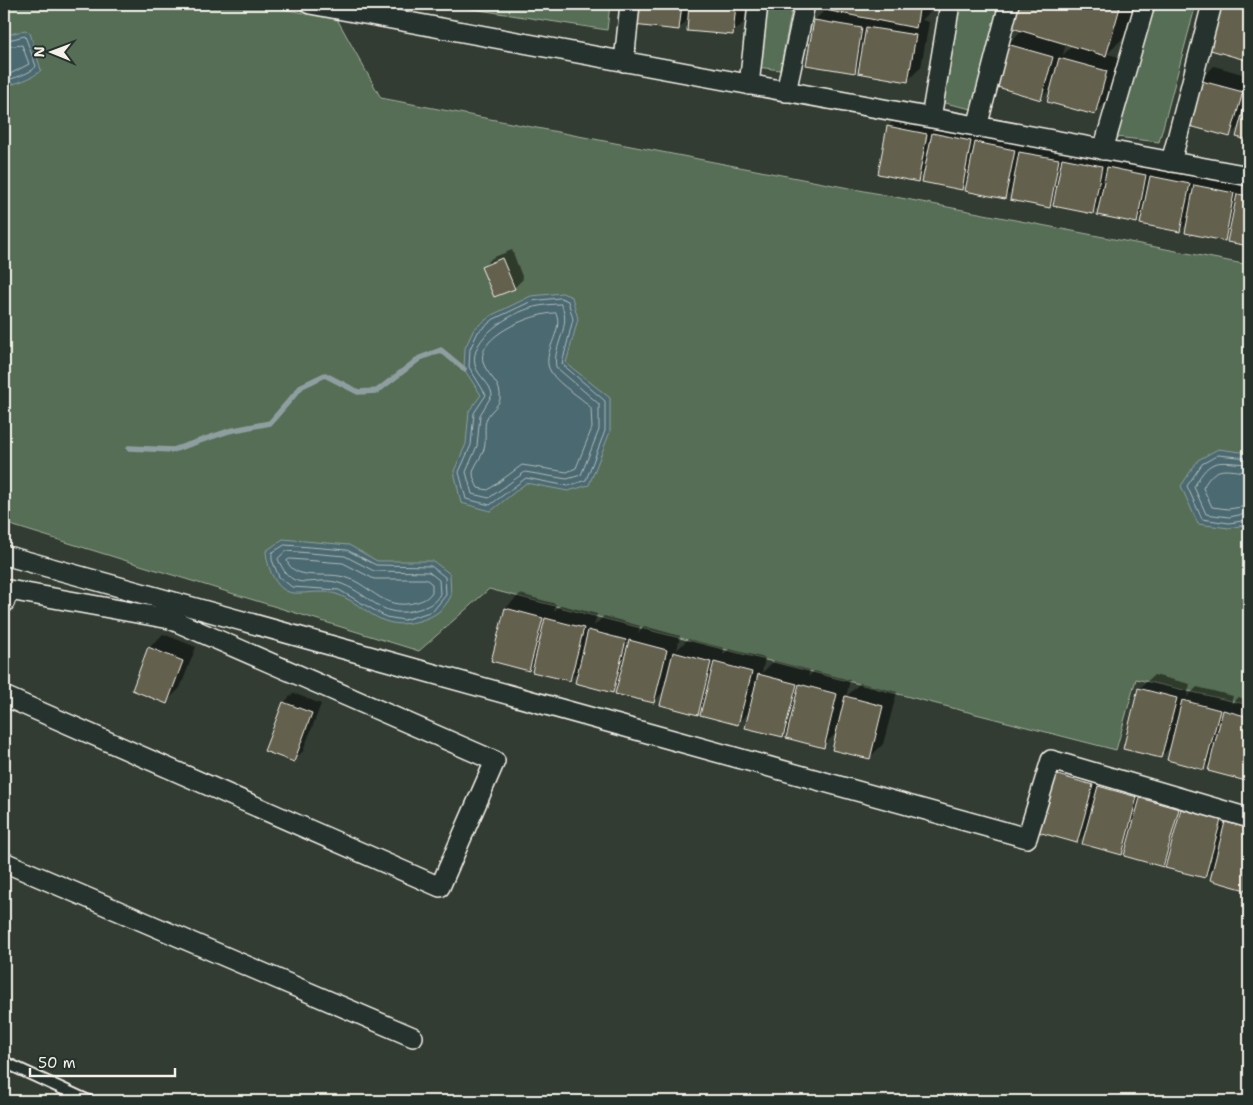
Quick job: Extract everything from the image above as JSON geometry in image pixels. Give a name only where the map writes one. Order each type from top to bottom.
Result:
[{"type":"street","points":[[310,4],[1249,176]]},
{"type":"street","points":[[624,62],[630,4]]},
{"type":"street","points":[[749,85],[758,4]]},
{"type":"street","points":[[786,92],[804,4]]},
{"type":"street","points":[[931,118],[950,4]]},
{"type":"street","points":[[977,126],[1010,4]]},
{"type":"street","points":[[1103,150],[1145,4]]},
{"type":"street","points":[[1171,162],[1212,4]]},
{"type":"street","points":[[4,555],[1027,838],[1051,760],[1249,818]]},
{"type":"street","points":[[4,603],[9,590],[170,619],[495,761],[440,887],[4,696]]},
{"type":"street","points":[[4,862],[414,1037]]},
{"type":"lane","points":[[4,1062],[90,1101]]},
{"type":"green space","points":[[4,4],[256,4],[337,19],[381,98],[1249,265],[1249,705],[1136,679],[1116,750],[489,589],[419,651],[4,523]]},
{"type":"green space","points":[[441,4],[610,4],[607,30]]},
{"type":"green space","points":[[764,4],[793,4],[780,70],[757,67]]},
{"type":"green space","points":[[958,4],[999,4],[972,109],[940,102]]},
{"type":"green space","points":[[1153,4],[1196,4],[1159,142],[1116,137]]},
{"type":"water","points":[[25,30],[30,33],[41,70],[24,80],[4,85],[4,36]]},
{"type":"water","points":[[562,293],[572,297],[578,319],[566,363],[610,398],[610,432],[589,485],[568,491],[526,483],[491,511],[461,503],[454,471],[466,444],[469,411],[481,395],[464,369],[465,348],[474,329],[492,315],[531,296]]},
{"type":"water","points":[[1218,449],[1249,453],[1249,524],[1229,528],[1198,524],[1181,486],[1198,460]]},
{"type":"water","points":[[283,539],[349,545],[377,561],[433,561],[450,574],[451,596],[442,609],[430,617],[406,624],[385,621],[350,600],[334,593],[293,593],[287,591],[281,588],[273,577],[266,551]]},
{"type":"building","points":[[636,4],[682,4],[679,30],[633,25]]},
{"type":"building","points":[[689,4],[736,4],[733,35],[687,31]]},
{"type":"building","points":[[816,4],[920,4],[916,28],[815,8]]},
{"type":"building","points":[[1019,4],[1121,4],[1106,56],[1012,28]]},
{"type":"building","points":[[1220,4],[1249,4],[1249,61],[1207,49]]},
{"type":"building","points":[[814,20],[862,28],[855,73],[806,65]]},
{"type":"building","points":[[866,27],[916,35],[908,82],[858,73]]},
{"type":"building","points":[[1007,44],[1053,57],[1041,100],[994,86]]},
{"type":"building","points":[[1059,58],[1107,71],[1095,115],[1047,102]]},
{"type":"building","points":[[1198,80],[1243,92],[1230,137],[1186,125]]},
{"type":"building","points":[[1249,92],[1249,140],[1236,137]]},
{"type":"building","points":[[887,126],[927,134],[918,182],[878,174]]},
{"type":"building","points":[[932,133],[971,141],[962,190],[922,182]]},
{"type":"building","points":[[975,142],[1015,150],[1005,199],[965,191]]},
{"type":"building","points":[[1019,152],[1059,159],[1050,208],[1010,200]]},
{"type":"building","points":[[1062,158],[1102,166],[1093,214],[1053,206]]},
{"type":"building","points":[[1107,167],[1146,175],[1137,223],[1097,215]]},
{"type":"building","points":[[1150,176],[1190,184],[1180,232],[1140,224]]},
{"type":"building","points":[[1194,185],[1234,193],[1225,241],[1185,233]]},
{"type":"building","points":[[1237,194],[1249,196],[1249,246],[1227,242]]},
{"type":"building","points":[[502,258],[515,289],[494,297],[481,267]]},
{"type":"building","points":[[505,608],[543,618],[529,671],[491,661]]},
{"type":"building","points":[[545,618],[584,628],[570,681],[532,672]]},
{"type":"building","points":[[588,630],[626,640],[613,693],[575,683]]},
{"type":"building","points":[[629,640],[667,650],[654,703],[615,694]]},
{"type":"building","points":[[148,647],[183,661],[167,704],[132,690]]},
{"type":"building","points":[[673,652],[711,662],[698,715],[660,705]]},
{"type":"building","points":[[714,662],[752,672],[738,725],[700,715]]},
{"type":"building","points":[[758,674],[797,684],[783,737],[745,728]]},
{"type":"building","points":[[799,684],[837,694],[824,748],[786,738]]},
{"type":"building","points":[[1138,688],[1177,698],[1161,758],[1123,749]]},
{"type":"building","points":[[845,696],[883,706],[870,759],[832,750]]},
{"type":"building","points":[[1182,700],[1220,710],[1204,770],[1167,760]]},
{"type":"building","points":[[283,702],[312,713],[294,762],[264,751]]},
{"type":"building","points":[[1223,710],[1249,717],[1249,768],[1246,781],[1208,771]]},
{"type":"building","points":[[1054,774],[1093,785],[1077,843],[1038,832]]},
{"type":"building","points":[[1098,786],[1137,797],[1122,855],[1082,844]]},
{"type":"building","points":[[1140,798],[1179,809],[1163,867],[1124,856]]},
{"type":"building","points":[[1181,809],[1221,820],[1205,878],[1165,868]]},
{"type":"building","points":[[1225,822],[1249,828],[1249,891],[1210,880]]},
{"type":"waterway","points":[[129,448],[173,450],[229,431],[270,423],[302,386],[325,375],[358,392],[377,391],[420,358],[441,350],[464,369]]}]
